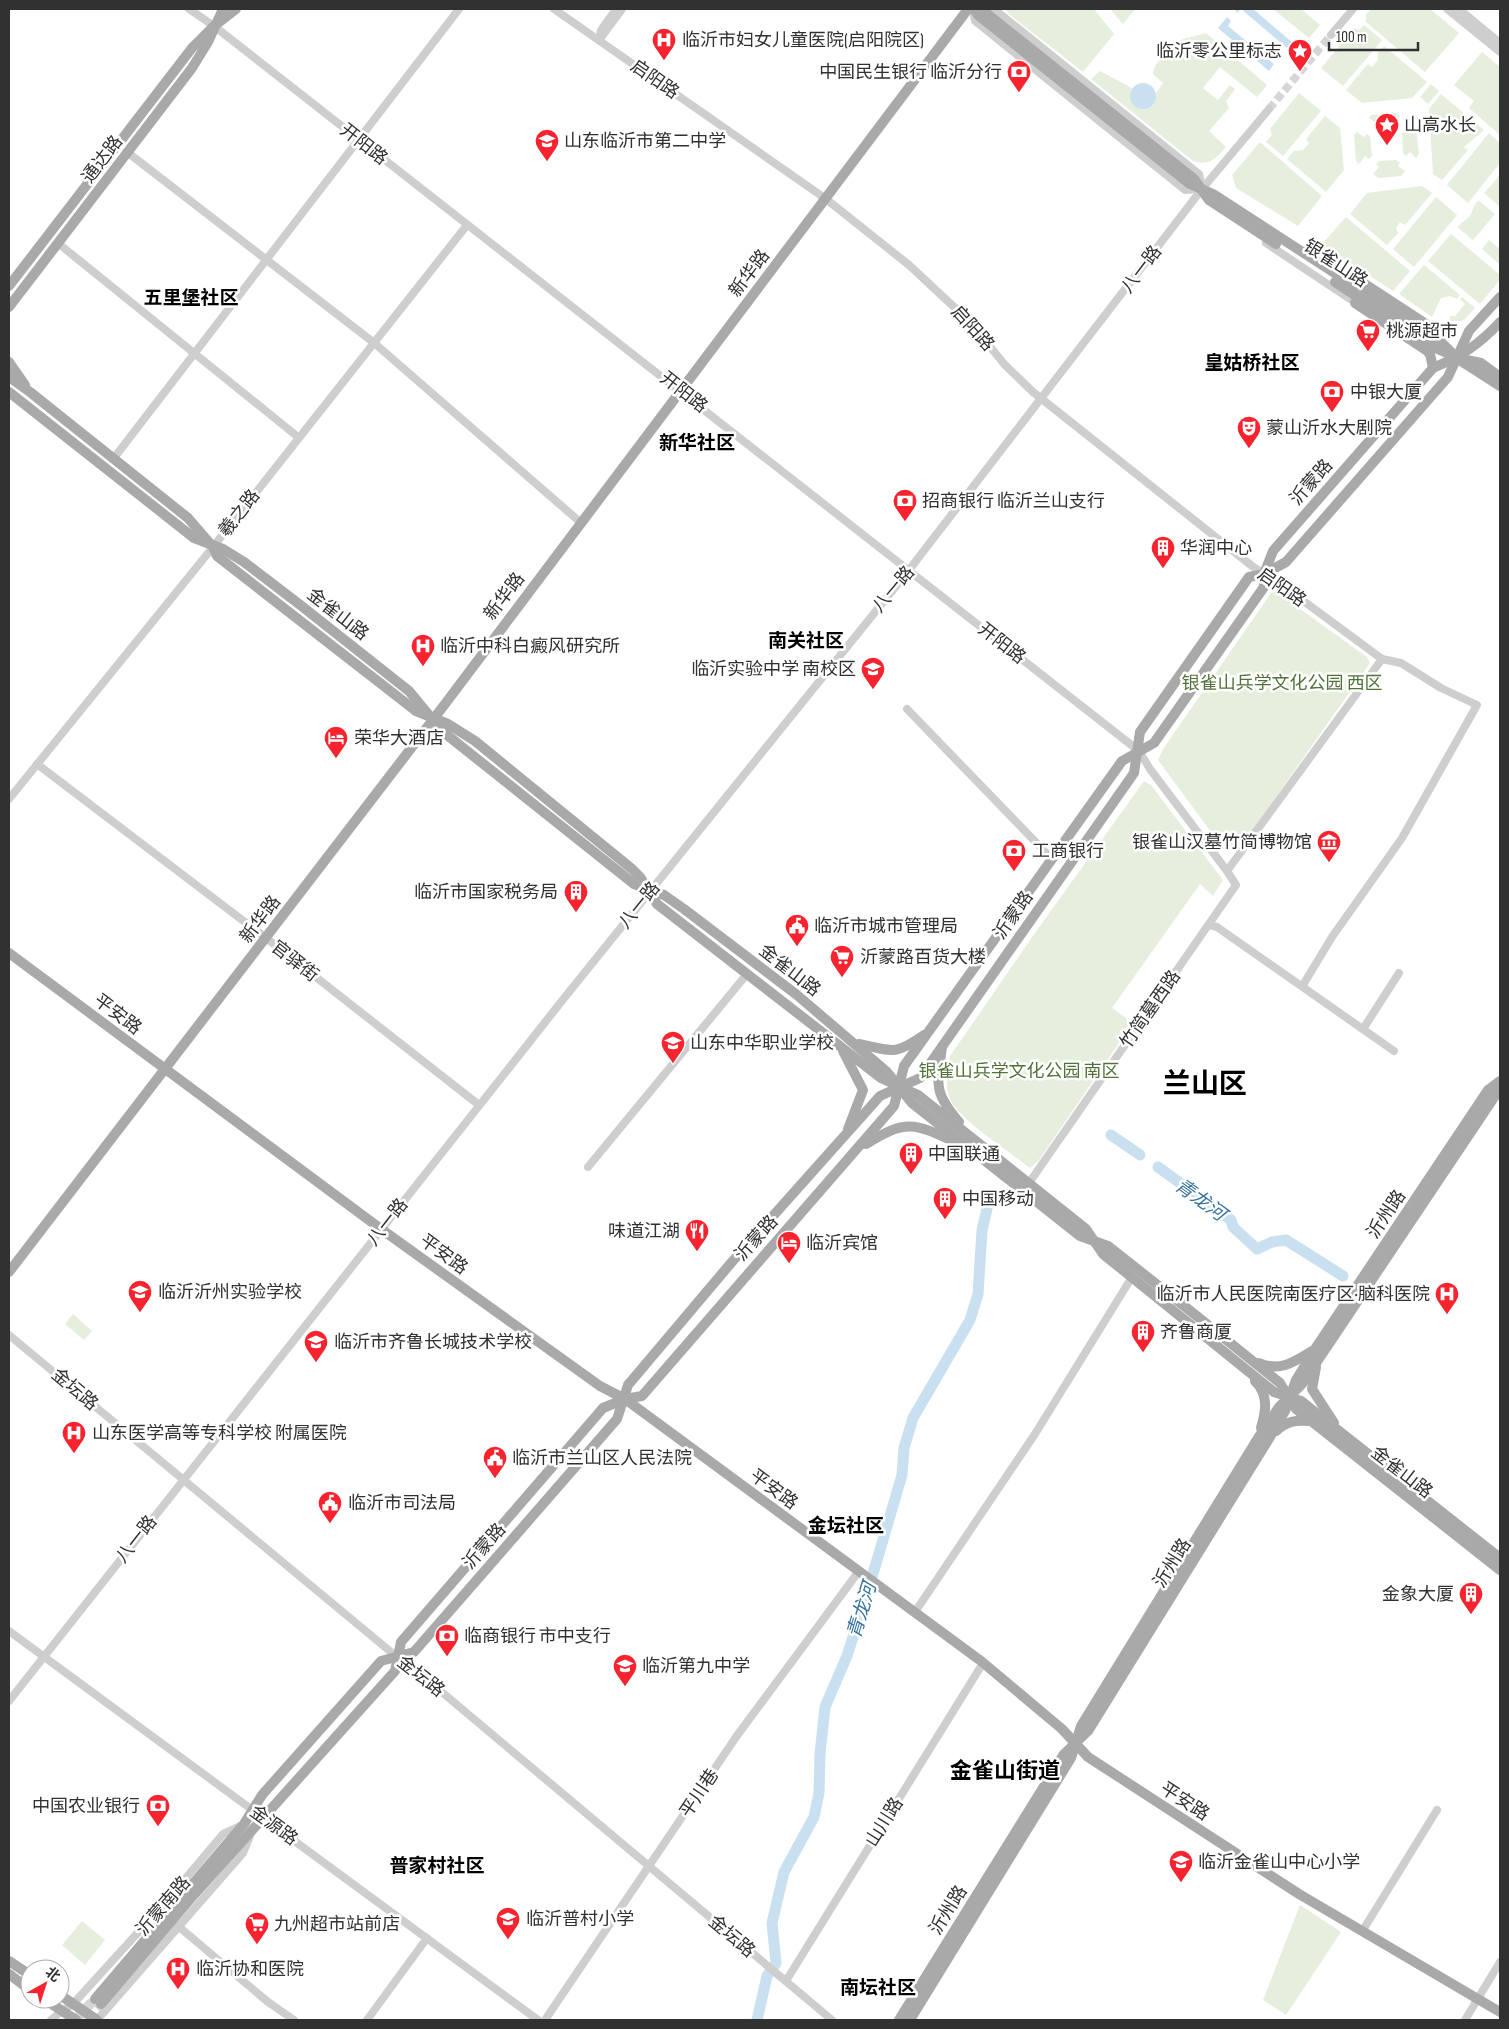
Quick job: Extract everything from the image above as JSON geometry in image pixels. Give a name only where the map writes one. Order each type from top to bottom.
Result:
[{"type":"main road","name":"通达路","points":[[11,305],[192,68],[208,42],[214,26],[224,9]]},
{"type":"main road","name":"通达路","points":[[9,286],[192,48],[214,26],[236,9]]},
{"type":"main road","name":"新华路","points":[[9,1272],[434,719],[580,522],[968,9]]},
{"type":"main road","name":"银雀山路","points":[[974,9],[978,15],[1190,184],[1213,194],[1440,342],[1457,358],[1481,363],[1500,376]]},
{"type":"main road","name":"银雀山路","points":[[981,9],[1194,179],[1209,200],[1348,294],[1435,348],[1457,358],[1500,386]]},
{"type":"main road","points":[[1327,269],[1357,279],[1445,337],[1457,358]]},
{"type":"main road","points":[[1348,294],[1426,350],[1430,354],[1433,368]]},
{"type":"main road","name":"沂蒙路","points":[[248,1827],[252,1810],[262,1795],[381,1660],[414,1652],[617,1419],[628,1385],[730,1264],[845,1135],[880,1096],[920,1078],[942,1044],[1134,773],[1139,750],[1140,732],[1250,577],[1264,574],[1286,562],[1448,377],[1469,331],[1500,297]]},
{"type":"main road","points":[[9,316],[11,305]]},
{"type":"main road","name":"沂蒙路","points":[[248,1827],[263,1818],[395,1671],[401,1642],[603,1408],[625,1399],[642,1396],[738,1283],[894,1106],[904,1066],[1122,761],[1154,743],[1264,587],[1264,574],[1273,551],[1433,368],[1457,358],[1483,341],[1500,322]]},
{"type":"main road","points":[[9,362],[30,392]]},
{"type":"main road","name":"金雀山路","points":[[9,377],[188,518],[212,546]]},
{"type":"main road","name":"金雀山路","points":[[9,392],[194,538],[223,549],[244,562],[299,604],[409,691],[442,731],[542,812],[634,884],[664,895],[684,908],[856,1043],[900,1087]]},
{"type":"main road","points":[[9,398],[26,405]]},
{"type":"main road","name":"金雀山路","points":[[650,891],[657,904],[880,1078],[918,1095],[973,1145],[1080,1236],[1095,1243],[1108,1246],[1280,1383],[1296,1409],[1310,1421],[1500,1570]]},
{"type":"main road","name":"平安路","points":[[9,953],[381,1229],[600,1386],[625,1399],[915,1612],[982,1663],[1062,1729],[1088,1757],[1299,1894],[1500,2012]]},
{"type":"main road","points":[[856,1043],[894,1052],[905,1048],[930,1030]]},
{"type":"main road","points":[[942,1044],[937,1083],[943,1103],[973,1145]]},
{"type":"main road","points":[[842,1048],[863,1090],[845,1135]]},
{"type":"main road","name":"沂州路","points":[[899,2020],[1064,1754],[1088,1731],[1270,1437],[1285,1411],[1296,1380],[1315,1349],[1488,1090],[1500,1082]]},
{"type":"main road","name":"沂州路","points":[[910,2020],[1072,1758],[1081,1726],[1258,1438],[1289,1396],[1302,1384],[1496,1096],[1500,1082]]},
{"type":"main road","points":[[856,1150],[890,1129],[920,1126],[973,1145]]},
{"type":"main road","name":"金雀山路","points":[[973,1145],[1029,1183],[1086,1229],[1102,1254],[1274,1392],[1301,1401],[1500,1558]]},
{"type":"main road","points":[[1249,1359],[1269,1367],[1286,1367],[1315,1349]]},
{"type":"main road","points":[[1236,1360],[1259,1385],[1266,1399],[1266,1410],[1258,1438]]},
{"type":"main road","points":[[1316,1362],[1312,1389],[1339,1430]]},
{"type":"main road","points":[[1270,1437],[1284,1424],[1293,1420],[1310,1421]]},
{"type":"main road","name":"沂蒙南路","points":[[98,2002],[248,1827]]},
{"type":"main road","points":[[9,1961],[20,1968]]},
{"type":"main road","points":[[9,1974],[20,1982]]},
{"type":"main road","points":[[70,2002],[97,2020]]},
{"type":"main road","points":[[67,2016],[73,2004]]},
{"type":"street","name":"开阳路","points":[[189,9],[214,26],[681,390],[1139,750],[1150,769],[1236,885]]},
{"type":"street","points":[[114,458],[460,9]]},
{"type":"street","name":"启阳路","points":[[554,9],[826,199],[916,272],[969,321],[1010,370],[1041,399],[1264,574],[1382,659],[1401,663],[1440,688],[1477,705],[1402,838],[1332,937],[1303,986]]},
{"type":"street","points":[[599,40],[601,30],[616,9]]},
{"type":"street","points":[[599,40],[622,9]]},
{"type":"street","points":[[994,9],[1199,174],[1202,189],[1216,190],[1338,271],[1357,279]]},
{"type":"street","points":[[1331,35],[1353,9]]},
{"type":"street","points":[[1447,9],[1500,52]]},
{"type":"street","points":[[1459,9],[1500,43]]},
{"type":"street","name":"八一路","points":[[9,1701],[479,1105],[909,570],[1202,189],[1269,108]]},
{"type":"street","points":[[127,152],[373,342],[580,522]]},
{"type":"street","name":"羲之路","points":[[9,799],[467,225]]},
{"type":"street","points":[[58,244],[298,437]]},
{"type":"street","points":[[1227,871],[1382,659]]},
{"type":"street","points":[[907,709],[1052,859]]},
{"type":"street","name":"官驿街","points":[[37,764],[266,938],[479,1105]]},
{"type":"street","name":"竹简墓西路","points":[[1029,1183],[1236,885]]},
{"type":"street","points":[[1209,925],[1217,927],[1394,1051]]},
{"type":"street","points":[[1363,1029],[1399,973]]},
{"type":"street","points":[[588,1167],[747,974]]},
{"type":"street","points":[[915,1612],[1035,1434],[1132,1277]]},
{"type":"street","name":"金坛路","points":[[9,1335],[397,1657],[412,1667],[832,2020]]},
{"type":"street","name":"平川巷","points":[[545,2020],[742,1729],[862,1573]]},
{"type":"street","name":"金源路","points":[[9,1631],[538,2020]]},
{"type":"street","name":"山川路","points":[[786,1981],[982,1663]]},
{"type":"street","points":[[1363,1930],[1436,1810]]},
{"type":"street","points":[[73,2004],[164,1904],[223,1834],[248,1827],[243,1853],[97,2020]]},
{"type":"street","points":[[178,1926],[268,2002],[294,2020]]},
{"type":"street","points":[[367,2020],[427,1938]]},
{"type":"street","points":[[1465,2020],[1500,1962]]},
{"type":"street","points":[[51,2020],[67,2016]]},
{"type":"green space","points":[[1005,9],[1094,9],[1114,34],[1083,72],[1010,15]]},
{"type":"green space","points":[[1110,9],[1135,9],[1123,24]]},
{"type":"green space","points":[[1273,9],[1301,9],[1320,25],[1309,38]]},
{"type":"green space","points":[[1371,9],[1430,9],[1459,33],[1425,72],[1366,22],[1366,15]]},
{"type":"green space","points":[[1364,25],[1382,40],[1343,86],[1321,68],[1355,28],[1359,30]]},
{"type":"green space","points":[[1206,33],[1267,85],[1257,97],[1220,67],[1203,88],[1218,100],[1230,85],[1235,89],[1226,101],[1229,108],[1209,131],[1226,147],[1215,158],[1204,163],[1193,161],[1091,79],[1100,71],[1132,88],[1130,93],[1156,97],[1156,93],[1163,83],[1153,74],[1156,65],[1163,55],[1175,43],[1185,38]]},
{"type":"green space","points":[[1384,46],[1427,82],[1412,98],[1362,103],[1346,90],[1368,64],[1372,67],[1378,60],[1378,53]]},
{"type":"green space","points":[[1482,52],[1500,67],[1500,135],[1469,108],[1474,101],[1454,85]]},
{"type":"green space","points":[[1431,84],[1439,91],[1428,104],[1420,97]]},
{"type":"green space","points":[[1299,93],[1321,111],[1283,156],[1266,142],[1272,135],[1270,129]]},
{"type":"green space","points":[[1441,94],[1484,130],[1464,147],[1468,150],[1442,180],[1433,174],[1429,109]]},
{"type":"green space","points":[[1396,113],[1400,116],[1395,122],[1398,125],[1395,128],[1376,130],[1373,127],[1376,123],[1369,118],[1371,115]]},
{"type":"green space","points":[[1325,116],[1340,128],[1344,170],[1326,192],[1287,159],[1294,151],[1303,150],[1309,143],[1306,139]]},
{"type":"green space","points":[[1412,126],[1416,130],[1419,154],[1416,158],[1410,152],[1406,156],[1403,153],[1402,134],[1404,130],[1407,132]]},
{"type":"green space","points":[[1357,132],[1364,137],[1367,134],[1370,136],[1372,156],[1369,159],[1365,156],[1359,164],[1356,161],[1354,135]]},
{"type":"green space","points":[[1489,133],[1500,143],[1500,163],[1468,203],[1447,185]]},
{"type":"green space","points":[[1260,142],[1322,196],[1298,226],[1236,188],[1232,175]]},
{"type":"green space","points":[[1396,160],[1400,163],[1398,166],[1405,171],[1401,176],[1379,178],[1373,174],[1379,167],[1376,164],[1379,161]]},
{"type":"green space","points":[[1500,175],[1500,207],[1484,193]]},
{"type":"green space","points":[[1422,186],[1432,193],[1405,225],[1400,222],[1396,228],[1398,233],[1387,245],[1350,214],[1367,193]]},
{"type":"green space","points":[[1436,197],[1457,215],[1414,267],[1393,249]]},
{"type":"green space","points":[[1478,200],[1495,214],[1473,240],[1457,227],[1470,216]]},
{"type":"green space","points":[[1346,217],[1410,271],[1393,291],[1322,244]]},
{"type":"green space","points":[[1451,234],[1500,275],[1500,280],[1480,304],[1428,261]]},
{"type":"green space","points":[[1489,240],[1500,249],[1499,264],[1482,249]]},
{"type":"green space","points":[[1424,265],[1460,295],[1457,299],[1450,296],[1441,298],[1432,317],[1399,294]]},
{"type":"green space","points":[[1462,297],[1475,308],[1463,321],[1450,321],[1450,316],[1455,316],[1465,304],[1460,299]]},
{"type":"green space","name":"银雀山兵学文化公园 西区","points":[[1275,591],[1367,657],[1370,663],[1243,844],[1225,851],[1158,760],[1163,749],[1271,593]]},
{"type":"green space","name":"银雀山兵学文化公园 南区","points":[[1144,781],[1151,785],[1223,880],[1213,896],[1200,884],[1112,1008],[1126,1018],[1130,1027],[1039,1160],[1030,1168],[974,1126],[955,1108],[947,1089],[950,1056]]},
{"type":"green space","points":[[73,1314],[92,1331],[84,1340],[65,1324]]},
{"type":"green space","points":[[1300,1905],[1341,1932],[1286,2015],[1263,2000]]},
{"type":"green space","points":[[82,1921],[105,1940],[85,1965],[62,1945]]},
{"type":"water","points":[[1241,9],[1253,9],[1292,42],[1287,48]]},
{"type":"water","points":[[1227,17],[1231,21],[1228,26],[1274,64],[1269,71],[1218,28]]},
{"type":"water","points":[[1143,83],[1152,87],[1156,96],[1152,105],[1143,109],[1134,105],[1130,96],[1134,87]]},
{"type":"waterway","name":"青龙河","points":[[1111,1135],[1140,1155]]},
{"type":"waterway","name":"青龙河","points":[[1158,1167],[1231,1220],[1233,1227],[1257,1249],[1272,1242],[1286,1240],[1343,1276]]},
{"type":"waterway","name":"青龙河","points":[[757,2020],[767,1976],[776,1963],[772,1923],[784,1872],[814,1817],[819,1793],[820,1754],[825,1707],[847,1656],[875,1567],[902,1475],[904,1448],[913,1418],[970,1320],[978,1294],[982,1231],[988,1204]]},
{"type":"tunnel","points":[[1269,109],[1331,35]]},
{"type":"tunnel","points":[[75,2020],[95,1999]]},
{"type":"tunnel","points":[[87,2020],[101,2004]]},
{"type":"place","name":"临沂市妇女儿童医院(启阳院区)","points":[[664,61]]},
{"type":"place","name":"临沂零公里标志","points":[[1300,72]]},
{"type":"place","name":"中国民生银行 临沂分行","points":[[1019,93]]},
{"type":"place","name":"山高水长","points":[[1387,146]]},
{"type":"place","name":"山东临沂市第二中学","points":[[547,162]]},
{"type":"place","name":"桃源超市","points":[[1368,352]]},
{"type":"place","name":"中银大厦","points":[[1332,413]]},
{"type":"place","name":"蒙山沂水大剧院","points":[[1249,449]]},
{"type":"place","name":"招商银行 临沂兰山支行","points":[[905,522]]},
{"type":"place","name":"华润中心","points":[[1163,569]]},
{"type":"place","name":"临沂中科白癜风研究所","points":[[423,667]]},
{"type":"place","name":"临沂实验中学 南校区","points":[[873,690]]},
{"type":"place","name":"荣华大酒店","points":[[336,759]]},
{"type":"place","name":"银雀山汉墓竹简博物馆","points":[[1329,863]]},
{"type":"place","name":"工商银行","points":[[1014,872]]},
{"type":"place","name":"临沂市国家税务局","points":[[576,913]]},
{"type":"place","name":"临沂市城市管理局","points":[[797,947]]},
{"type":"place","name":"沂蒙路百货大楼","points":[[842,978]]},
{"type":"place","name":"山东中华职业学校","points":[[673,1064]]},
{"type":"place","name":"中国联通","points":[[911,1175]]},
{"type":"place","name":"中国移动","points":[[945,1220]]},
{"type":"place","name":"味道江湖","points":[[697,1252]]},
{"type":"place","name":"临沂宾馆","points":[[789,1264]]},
{"type":"place","name":"临沂沂州实验学校","points":[[140,1313]]},
{"type":"place","name":"临沂市人民医院南医疗区·脑科医院","points":[[1447,1315]]},
{"type":"place","name":"齐鲁商厦","points":[[1143,1353]]},
{"type":"place","name":"临沂市齐鲁长城技术学校","points":[[316,1363]]},
{"type":"place","name":"山东医学高等专科学校 附属医院","points":[[74,1454]]},
{"type":"place","name":"临沂市兰山区人民法院","points":[[495,1479]]},
{"type":"place","name":"临沂市司法局","points":[[330,1524]]},
{"type":"place","name":"金象大厦","points":[[1471,1615]]},
{"type":"place","name":"临商银行 市中支行","points":[[447,1657]]},
{"type":"place","name":"临沂第九中学","points":[[625,1687]]},
{"type":"place","name":"中国农业银行","points":[[158,1827]]},
{"type":"place","name":"临沂金雀山中心小学","points":[[1181,1883]]},
{"type":"place","name":"临沂普村小学","points":[[508,1940]]},
{"type":"place","name":"九州超市站前店","points":[[257,1945]]},
{"type":"place","name":"临沂协和医院","points":[[178,1990]]},
{"type":"district","name":"五里堡社区","points":[[191,297]]},
{"type":"district","name":"皇姑桥社区","points":[[1252,362]]},
{"type":"district","name":"新华社区","points":[[697,442]]},
{"type":"district","name":"南关社区","points":[[806,640]]},
{"type":"district","name":"兰山区","points":[[1205,1083]]},
{"type":"district","name":"金坛社区","points":[[846,1525]]},
{"type":"district","name":"金雀山街道","points":[[1005,1770]]},
{"type":"district","name":"普家村社区","points":[[437,1865]]},
{"type":"district","name":"南坛社区","points":[[878,1987]]}]
